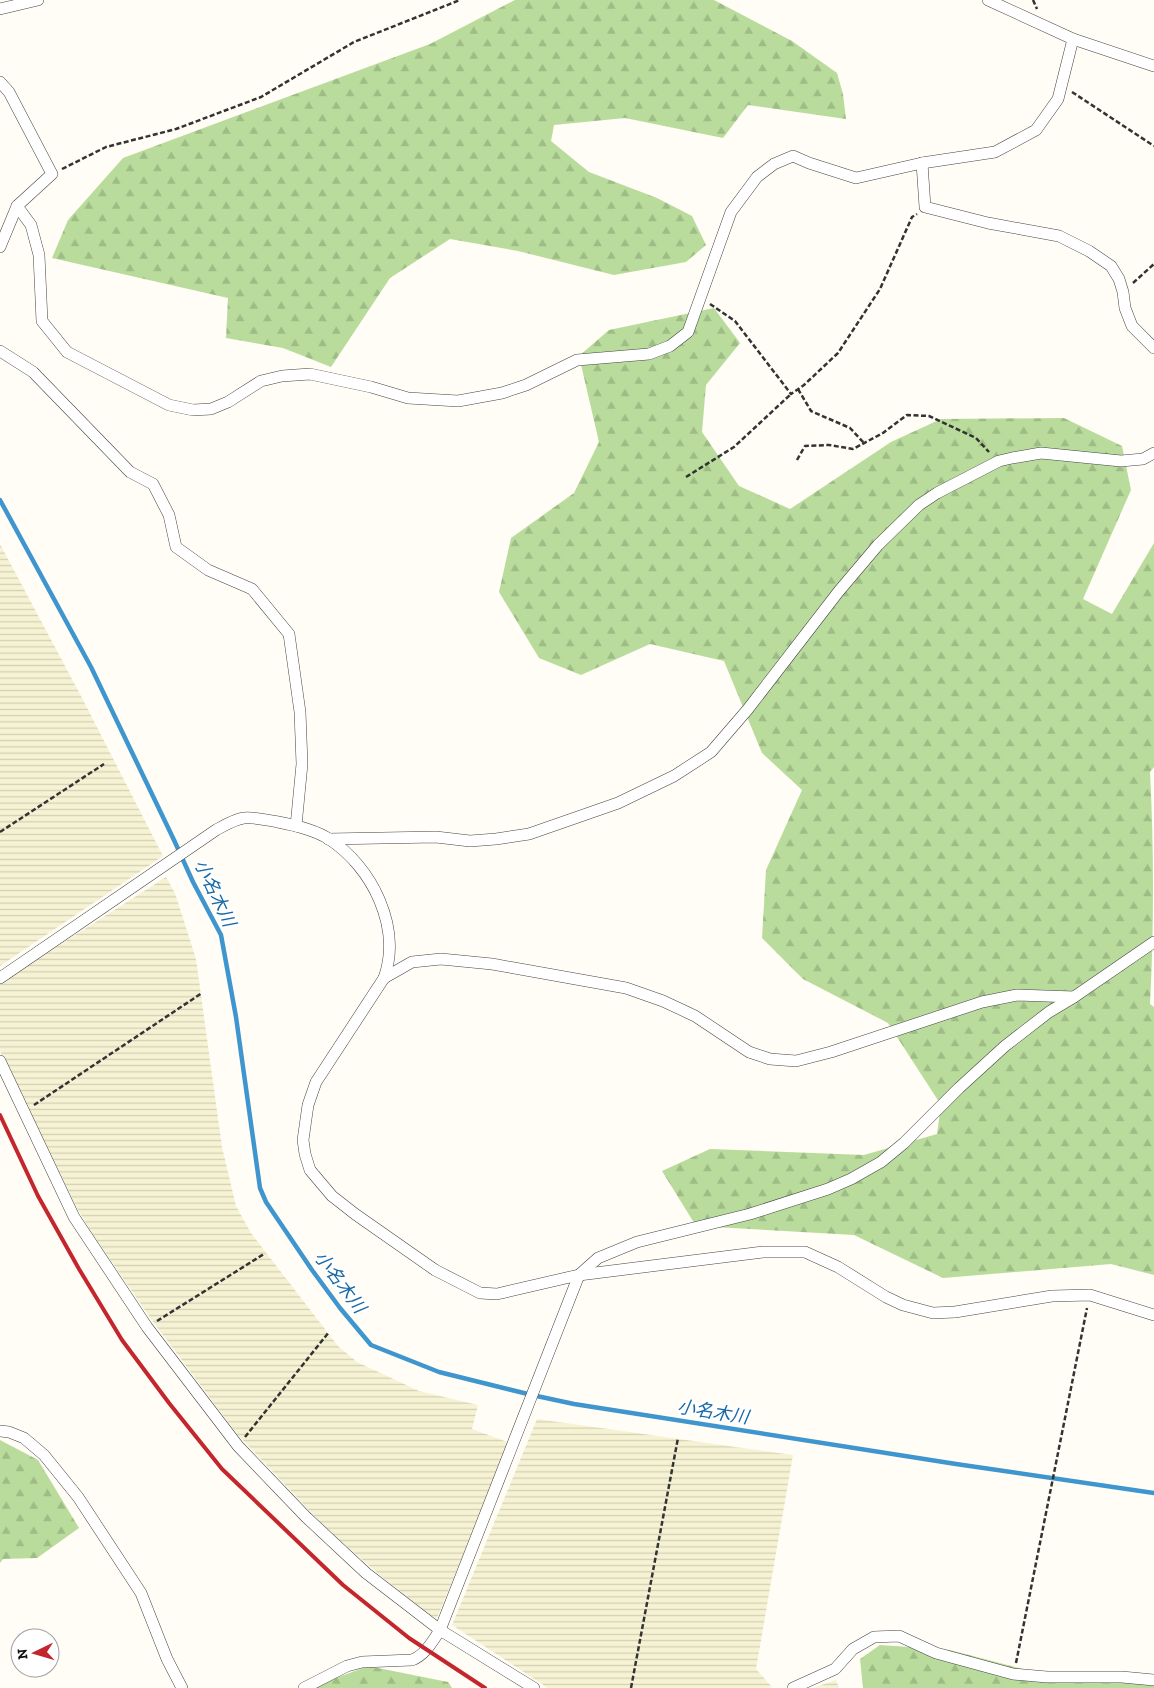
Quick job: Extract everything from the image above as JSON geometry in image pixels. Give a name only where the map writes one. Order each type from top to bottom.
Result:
[{"type":"street","points":[[0,9],[38,0]]},
{"type":"street","points":[[988,0],[1072,39],[1154,66]]},
{"type":"street","points":[[17,206],[31,225],[39,255],[42,321],[67,352],[169,405],[193,410],[211,409],[228,402],[261,381],[282,376],[310,374],[371,386],[408,398],[458,401],[502,393],[526,385],[577,360],[649,354],[670,346],[688,332],[731,212],[757,177],[774,164],[793,156],[809,164],[856,178],[922,163],[995,152],[1036,130],[1058,99],[1072,39]]},
{"type":"street","points":[[0,82],[9,92],[52,174],[17,206],[0,247]]},
{"type":"street","points":[[922,163],[926,207],[988,223],[1059,236],[1089,251],[1111,266],[1119,279],[1125,308],[1132,326],[1154,348]]},
{"type":"street","points":[[0,351],[33,372],[77,420],[130,472],[153,484],[169,515],[176,547],[208,570],[252,590],[289,634],[300,712],[302,764],[296,826]]},
{"type":"street","points":[[328,838],[436,837],[470,840],[496,839],[528,834],[609,807],[674,776],[711,752],[748,709],[839,591],[878,545],[918,505],[955,482],[999,462],[1041,453],[1121,461],[1143,459],[1154,453]]},
{"type":"street","points":[[0,978],[216,830],[244,818],[296,826],[328,838],[359,865],[374,889],[384,912],[389,940],[388,965],[384,978],[316,1082],[308,1105],[303,1140],[310,1170],[332,1196],[435,1270],[480,1293],[496,1294],[579,1276],[763,1252],[805,1252],[838,1267],[886,1297],[903,1305],[933,1313],[955,1312],[1052,1296],[1090,1295],[1154,1315]]},
{"type":"street","points":[[304,1688],[347,1666],[362,1662],[412,1660],[420,1657],[440,1630],[579,1276],[598,1258],[638,1242],[750,1214],[828,1189],[866,1171],[904,1143],[959,1088],[1005,1046],[1049,1012],[1154,942]]},
{"type":"street","points":[[384,978],[412,962],[441,959],[492,964],[626,988],[663,1001],[695,1016],[749,1052],[770,1059],[796,1061],[831,1052],[982,1002],[1017,995],[1074,997]]},
{"type":"street","points":[[0,1061],[74,1217],[147,1327],[238,1446],[306,1517],[366,1573],[440,1630],[534,1688]]},
{"type":"street","points":[[0,1431],[24,1438],[44,1455],[78,1497],[141,1592],[167,1659],[182,1688]]},
{"type":"street","points":[[793,1688],[835,1669],[853,1649],[874,1637],[899,1636],[936,1653],[1013,1674],[1122,1677],[1154,1680]]},
{"type":"path","points":[[52,174],[106,147],[176,129],[260,97],[354,42],[460,0]]},
{"type":"path","points":[[1072,92],[1154,146]]},
{"type":"path","points":[[686,477],[734,446],[838,353],[880,289],[912,217],[926,207]]},
{"type":"path","points":[[1123,292],[1154,264]]},
{"type":"path","points":[[701,298],[735,321],[791,394]]},
{"type":"path","points":[[798,389],[811,411],[850,428],[864,443]]},
{"type":"path","points":[[797,460],[805,446],[829,445],[853,449],[883,433],[907,414],[929,416],[976,438],[999,462]]},
{"type":"path","points":[[0,832],[104,764]]},
{"type":"path","points":[[24,1112],[202,993]]},
{"type":"path","points":[[147,1327],[264,1254]]},
{"type":"path","points":[[1013,1674],[1090,1295]]},
{"type":"path","points":[[238,1446],[329,1332]]},
{"type":"path","points":[[630,1688],[678,1438]]},
{"type":"shaded area","points":[[0,544],[163,856],[0,966]]},
{"type":"shaded area","points":[[166,877],[175,893],[196,959],[222,1147],[236,1206],[251,1233],[338,1346],[357,1362],[419,1391],[478,1405],[472,1429],[510,1443],[437,1618],[430,1615],[381,1576],[327,1529],[237,1434],[151,1319],[92,1233],[77,1208],[0,1051],[0,983]]},
{"type":"shaded area","points":[[537,1419],[793,1455],[756,1669],[772,1687],[548,1688],[452,1625]]},
{"type":"shaded area","points":[[836,1680],[839,1688],[813,1688]]},
{"type":"green space","points":[[515,0],[714,0],[792,41],[837,73],[843,94],[846,119],[748,105],[723,138],[625,118],[554,125],[551,141],[589,172],[657,198],[692,216],[706,245],[686,262],[614,275],[518,251],[450,239],[390,278],[331,367],[283,348],[226,338],[228,298],[52,258],[68,220],[123,158],[430,44]]},
{"type":"green space","points":[[714,308],[740,343],[706,385],[702,432],[739,486],[790,509],[891,442],[941,419],[1064,418],[1122,446],[1131,490],[1083,599],[1112,614],[1154,543],[1154,767],[1150,772],[1153,917],[1150,1004],[1154,1007],[1154,1275],[1111,1264],[943,1278],[854,1235],[696,1226],[662,1171],[710,1149],[864,1155],[937,1134],[941,1105],[888,1023],[803,979],[762,938],[766,870],[802,790],[762,753],[724,661],[650,644],[581,675],[539,658],[499,592],[511,538],[574,493],[599,442],[579,356],[609,330]]},
{"type":"green space","points":[[0,1440],[38,1460],[79,1528],[37,1558],[3,1559],[0,1563]]},
{"type":"green space","points":[[880,1645],[950,1650],[1030,1671],[1154,1679],[1154,1688],[863,1688],[860,1659]]},
{"type":"green space","points":[[368,1666],[448,1682],[452,1688],[310,1688]]},
{"type":"waterway","name":"小名木川","points":[[0,500],[91,667],[193,882],[221,935],[236,1017],[260,1188],[266,1202],[312,1270],[371,1345],[439,1372],[574,1404],[1154,1493]]},
{"type":"railway","points":[[0,1115],[38,1196],[122,1340],[222,1469],[343,1585],[409,1638],[485,1688]]}]
